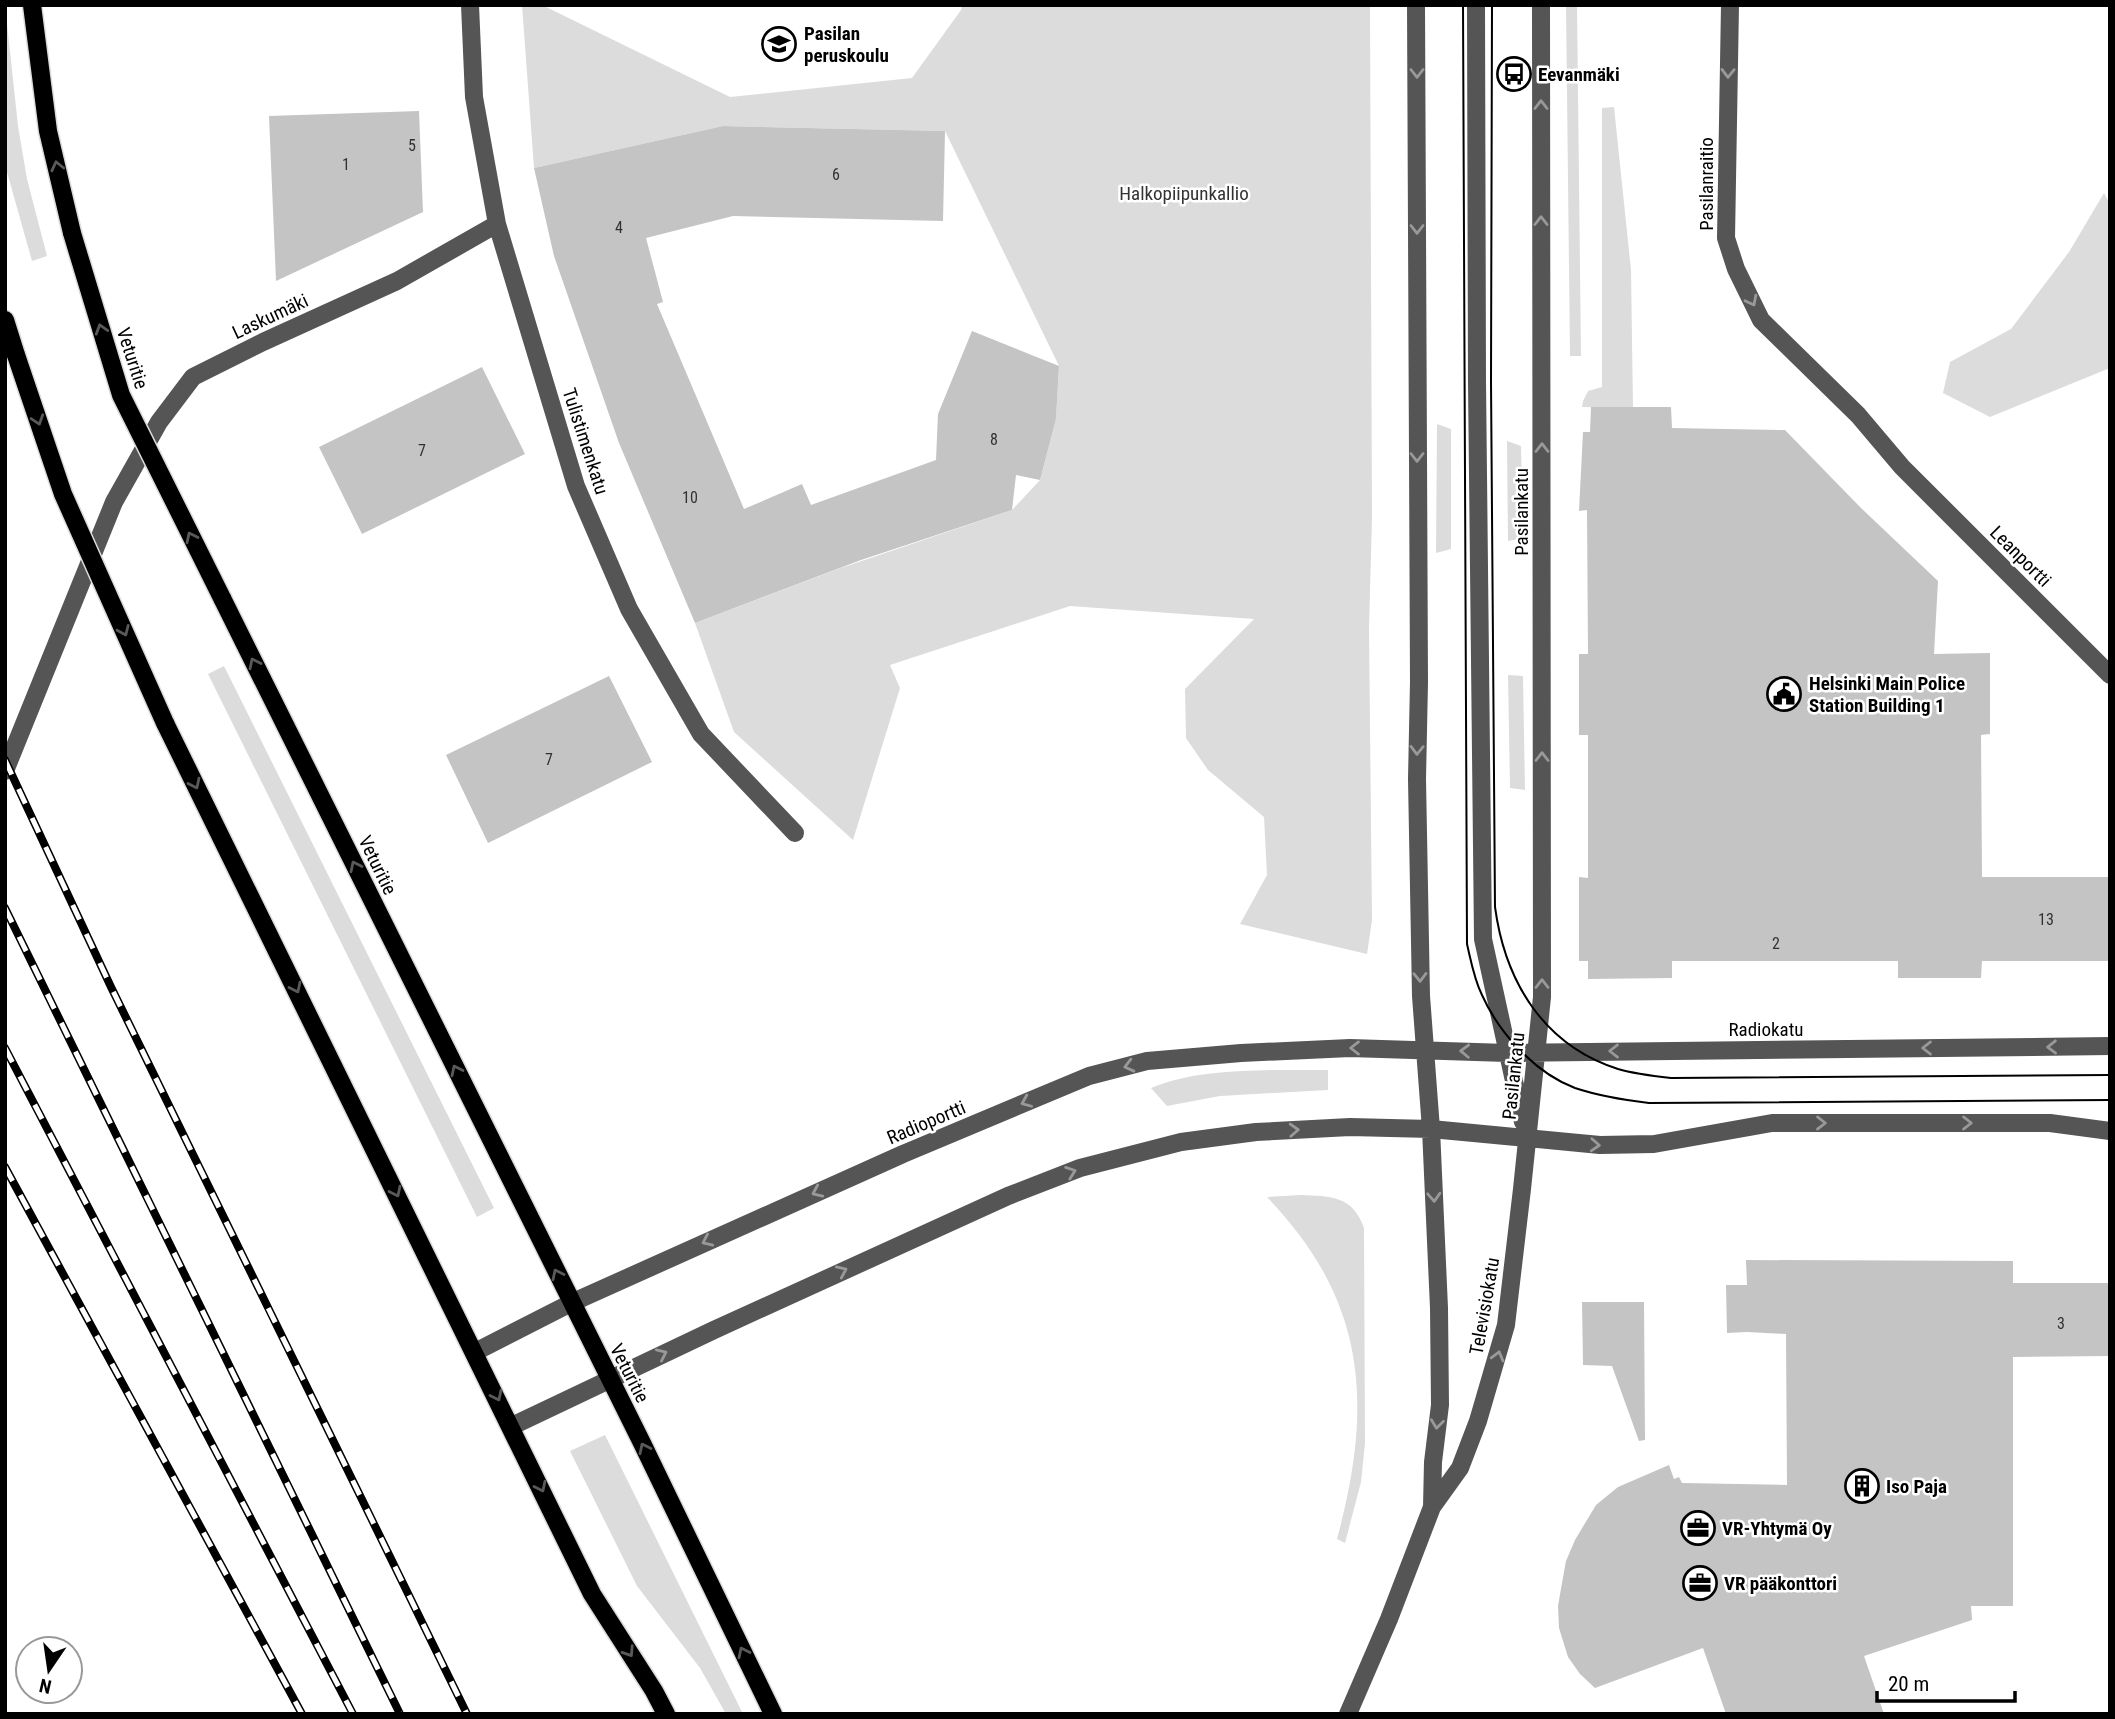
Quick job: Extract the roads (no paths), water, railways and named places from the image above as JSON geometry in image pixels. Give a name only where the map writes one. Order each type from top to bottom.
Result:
[{"type":"main road","name":"Veturitie","points":[[32,5],[48,131],[72,233],[121,395],[773,1714]]},
{"type":"main road","points":[[5,320],[62,494],[165,723],[512,1426],[592,1594],[666,1714]]},
{"type":"street","name":"Tulistimenkatu","points":[[470,5],[474,97],[497,224],[576,486],[629,609],[701,734],[753,792],[795,833]]},
{"type":"street","points":[[1416,5],[1419,668],[1417,779],[1423,1050],[1431,1129]]},
{"type":"street","name":"Pasilankatu","points":[[1476,5],[1483,939],[1527,1139]]},
{"type":"street","name":"Pasilankatu","points":[[1527,1139],[1542,997],[1541,5]]},
{"type":"street","name":"Pasilanraitio","points":[[1730,5],[1726,238],[1736,269],[1761,320],[1858,415],[1902,467]]},
{"type":"street","name":"Laskumäki","points":[[5,771],[114,502],[159,422],[192,377],[397,281],[497,224]]},
{"type":"street","name":"Leanportti","points":[[1902,467],[2110,675]]},
{"type":"street","name":"Radiokatu","points":[[1423,1050],[1507,1053],[2110,1046]]},
{"type":"street","name":"Radioportti","points":[[475,1352],[571,1303],[793,1202],[1089,1076],[1147,1062],[1241,1053],[1350,1048],[1423,1050]]},
{"type":"street","points":[[512,1426],[1008,1196],[1080,1168],[1181,1142],[1256,1132],[1350,1127],[1431,1129],[1600,1146],[1654,1144],[1772,1123],[2050,1123],[2110,1131]]},
{"type":"street","name":"Televisiokatu","points":[[1431,1129],[1439,1308],[1440,1405],[1433,1462],[1432,1507]]},
{"type":"street","name":"Televisiokatu","points":[[1348,1714],[1371,1664],[1432,1507],[1460,1468],[1486,1395],[1506,1325],[1527,1139]]},
{"type":"tram line","points":[[1463,5],[1467,944],[1477,983],[1489,1009],[1508,1037],[1532,1062],[1546,1072],[1575,1088],[1630,1101],[2110,1100]]},
{"type":"tram line","points":[[1492,5],[1491,382],[1495,907],[1508,960],[1532,1007],[1549,1027],[1592,1058],[1618,1069],[1644,1075],[1671,1078],[2110,1075]]},
{"type":"railway","points":[[5,760],[111,987],[467,1714]]},
{"type":"railway","points":[[5,908],[400,1714]]},
{"type":"railway","points":[[5,1048],[353,1714]]},
{"type":"railway","points":[[5,1167],[302,1714]]},
{"type":"place","name":"Pasilan peruskoulu","points":[[779,44]]},
{"type":"place","name":"Eevanmäki","points":[[1514,74]]},
{"type":"place","name":"Helsinki Main Police Station Building 1","points":[[1784,694]]},
{"type":"place","name":"Iso Paja","points":[[1862,1486]]},
{"type":"place","name":"VR-Yhtymä Oy","points":[[1698,1528]]},
{"type":"place","name":"VR pääkonttori","points":[[1700,1583]]},
{"type":"park label","name":"Halkopiipunkallio","points":[[1184,193]]}]
